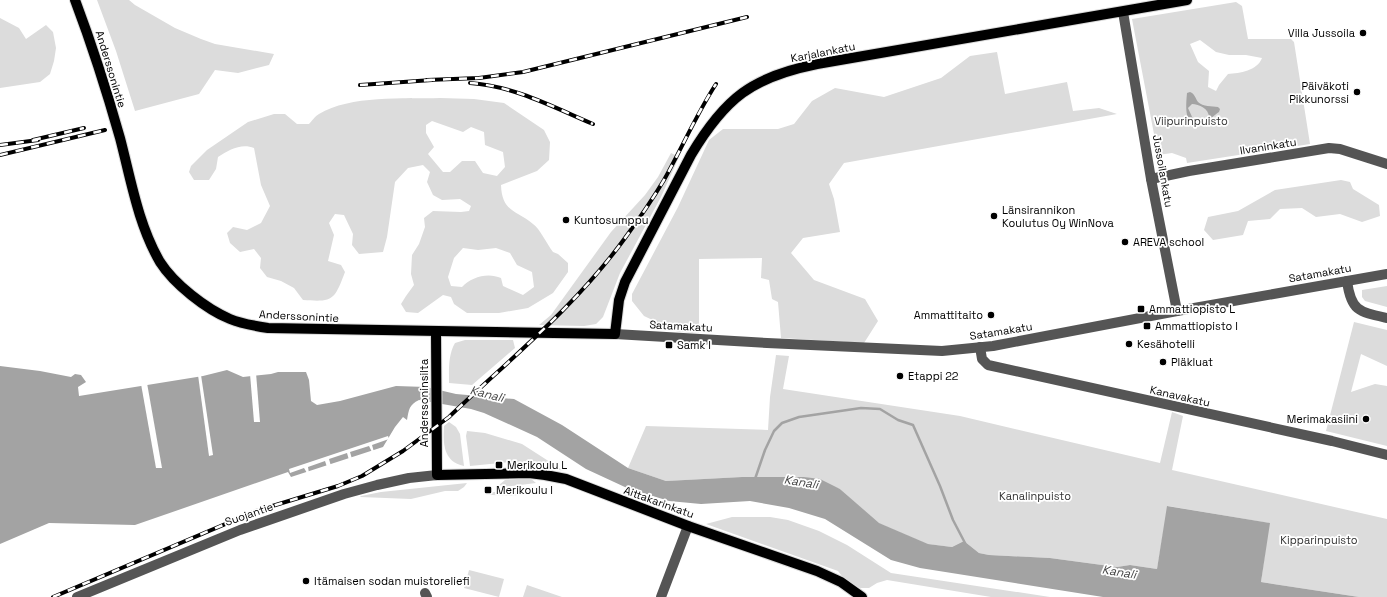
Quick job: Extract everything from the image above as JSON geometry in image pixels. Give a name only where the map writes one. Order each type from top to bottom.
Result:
[{"type":"main road","name":"Anderssonintie","points":[[75,0],[90,40],[120,138],[137,207],[149,238],[161,262],[177,282],[200,302],[229,318],[244,324],[268,328],[614,334]]},
{"type":"main road","name":"Karjalankatu","points":[[614,334],[619,300],[624,282],[699,140],[724,108],[736,96],[753,85],[787,71],[817,64],[1187,0]]},
{"type":"main road","name":"Anderssoninsilta","points":[[436,332],[437,475]]},
{"type":"main road","name":"Aittakarinkatu","points":[[437,475],[514,472],[545,474],[566,479],[688,526],[818,571],[841,582],[862,597]]},
{"type":"street","name":"Jussoilankatu","points":[[1123,12],[1151,179],[1177,311]]},
{"type":"street","name":"Ilvaninkatu","points":[[1151,179],[1188,171],[1329,148],[1340,149],[1387,164]]},
{"type":"street","name":"Satamakatu","points":[[614,334],[935,351],[980,347],[1387,274]]},
{"type":"street","points":[[1347,281],[1351,300],[1355,307],[1362,311],[1387,318]]},
{"type":"street","name":"Kanavakatu","points":[[980,347],[982,359],[988,365],[1332,441],[1387,455]]},
{"type":"street","name":"Suojantie","points":[[77,597],[240,530],[344,494],[409,478],[437,475]]},
{"type":"street","points":[[661,597],[688,526]]},
{"type":"green space","points":[[97,0],[129,0],[175,28],[201,39],[215,44],[274,54],[269,65],[238,73],[215,70],[199,94],[135,111],[116,51]]},
{"type":"green space","name":"Viipurinpuisto","points":[[1236,2],[1242,6],[1248,39],[1291,39],[1294,42],[1310,144],[1187,163],[1186,158],[1172,153],[1158,155],[1132,19]],"holes":[[[1200,40],[1216,52],[1229,55],[1246,55],[1262,58],[1260,62],[1252,69],[1228,74],[1216,91],[1208,87],[1209,71],[1198,62],[1190,44]]]},
{"type":"green space","points":[[0,18],[19,28],[26,39],[46,25],[53,32],[56,48],[54,61],[50,74],[40,82],[0,88]]},
{"type":"green space","points":[[997,52],[1005,94],[1067,82],[1073,111],[1099,108],[1117,114],[844,163],[829,184],[834,199],[840,232],[803,238],[791,253],[814,280],[865,299],[878,321],[864,343],[781,338],[778,302],[772,299],[769,280],[761,278],[762,258],[699,259],[699,333],[678,332],[644,316],[632,301],[632,294],[678,207],[709,140],[723,129],[778,129],[794,124],[812,101],[835,88],[884,97],[941,78],[970,56]]},
{"type":"green space","points":[[394,98],[474,99],[504,103],[544,130],[550,142],[549,160],[537,171],[501,185],[504,201],[507,206],[536,226],[553,252],[558,254],[568,263],[568,272],[553,293],[528,308],[499,313],[467,313],[454,304],[451,297],[443,295],[418,313],[406,312],[401,304],[414,285],[411,274],[412,255],[419,244],[425,227],[424,218],[433,211],[469,211],[471,206],[460,199],[442,200],[433,195],[427,182],[430,172],[423,165],[408,168],[395,182],[387,237],[383,252],[359,254],[352,245],[353,234],[344,215],[335,214],[329,223],[334,235],[328,261],[341,265],[345,272],[335,294],[327,300],[321,301],[303,300],[294,288],[281,281],[267,277],[260,268],[261,258],[254,249],[240,252],[230,243],[227,233],[233,227],[247,230],[261,223],[270,206],[261,185],[254,148],[244,146],[240,147],[218,157],[216,169],[209,180],[194,180],[189,172],[191,166],[207,150],[248,122],[274,114],[285,114],[297,124],[309,124],[319,114],[332,108],[361,101]],"holes":[[[432,121],[463,132],[471,127],[484,132],[485,145],[503,152],[505,167],[497,176],[483,173],[475,161],[462,161],[450,172],[443,172],[428,154],[434,147],[426,133],[426,125]],[[463,248],[478,250],[496,248],[510,253],[517,265],[532,272],[534,287],[523,295],[503,286],[501,278],[491,275],[475,278],[462,287],[451,286],[448,277],[454,258]]]},
{"type":"green space","points":[[671,153],[679,157],[661,197],[620,273],[603,317],[596,324],[584,326],[539,325],[551,315],[611,232],[645,195],[658,177]]},
{"type":"green space","points":[[1341,180],[1350,182],[1353,189],[1379,205],[1380,216],[1362,222],[1340,214],[1316,217],[1302,208],[1280,209],[1270,219],[1248,221],[1243,235],[1213,240],[1204,230],[1208,217],[1238,211],[1275,190]]},
{"type":"green space","points":[[1387,286],[1387,307],[1365,301],[1362,297],[1362,290]]},
{"type":"green space","points":[[1354,322],[1387,330],[1387,366],[1361,354],[1351,392],[1375,384],[1387,386],[1387,446],[1326,431]]},
{"type":"green space","points":[[465,340],[513,340],[515,348],[472,385],[449,383],[449,363],[451,352],[455,343]]},
{"type":"green space","name":"Kanalinpuisto","points":[[776,355],[789,356],[783,389],[960,416],[1160,463],[1172,412],[1183,416],[1172,470],[1387,519],[1387,597],[1359,597],[1261,582],[1269,523],[1168,506],[1157,569],[1130,565],[1117,567],[1050,558],[989,555],[979,553],[964,541],[952,547],[927,544],[878,523],[840,489],[804,477],[742,477],[666,481],[628,468],[646,426],[768,430],[770,397]]},
{"type":"green space","points":[[449,422],[456,427],[460,434],[464,466],[457,464],[452,460],[446,451],[444,445],[444,426]]},
{"type":"green space","points":[[467,431],[485,433],[522,444],[564,471],[546,466],[510,462],[470,466],[466,436]]},
{"type":"green space","points":[[530,478],[536,483],[505,487],[499,485],[505,480]]},
{"type":"green space","points":[[467,483],[458,491],[445,491],[411,499],[360,497],[381,492]]},
{"type":"green space","points":[[538,489],[532,492],[520,495],[487,495],[484,493]]},
{"type":"green space","points":[[732,517],[770,517],[788,520],[819,531],[847,545],[891,573],[1050,597],[991,597],[887,580],[877,583],[869,588],[860,588],[844,579],[838,571],[706,524]]},
{"type":"green space","points":[[469,570],[504,579],[499,597],[464,588]]},
{"type":"green space","points":[[527,585],[562,597],[523,597]]},
{"type":"water","points":[[1187,93],[1192,93],[1202,105],[1218,107],[1220,109],[1219,112],[1204,123],[1192,123],[1187,116],[1186,110]],"holes":[[[1192,104],[1205,109],[1209,114],[1209,117],[1201,121],[1193,119],[1188,108]]]},
{"type":"water","name":"Kanali","points":[[0,366],[71,377],[75,374],[81,375],[86,382],[78,387],[79,396],[203,376],[227,370],[243,377],[278,372],[306,372],[309,380],[311,401],[317,405],[340,401],[396,386],[426,387],[456,394],[514,399],[562,425],[628,468],[666,481],[742,477],[804,477],[820,479],[840,489],[879,523],[928,544],[952,547],[964,541],[979,553],[989,555],[1050,558],[1117,567],[1130,565],[1157,569],[1167,506],[1270,523],[1261,582],[1359,597],[1103,597],[920,568],[891,560],[825,519],[789,508],[750,501],[701,504],[669,501],[627,488],[586,469],[537,437],[484,413],[471,409],[419,400],[411,406],[407,420],[403,417],[383,447],[291,477],[288,472],[135,525],[49,523],[0,544]]},
{"type":"pier","points":[[256,373],[260,422],[254,422],[250,374]]},
{"type":"pier","points":[[198,375],[201,375],[213,455],[209,456]]},
{"type":"pier","points":[[147,383],[162,468],[156,468],[141,384]]},
{"type":"pier","points":[[388,436],[389,439],[372,445],[374,452],[372,452],[369,446],[350,452],[352,459],[349,460],[347,453],[329,459],[331,466],[327,467],[325,461],[308,467],[309,473],[307,473],[304,468],[290,473],[289,469]]},
{"type":"waterway","points":[[755,479],[765,450],[774,431],[782,423],[799,417],[861,408],[880,409],[898,420],[913,425],[940,486],[953,520],[965,543]]},
{"type":"railway","points":[[427,80],[479,78],[523,72],[747,17]]},
{"type":"railway","points":[[360,85],[432,80]]},
{"type":"railway","points":[[470,83],[502,88],[518,93],[548,104],[593,124]]},
{"type":"railway","points":[[53,597],[256,511],[338,486],[362,476],[403,451],[449,417],[542,331],[606,263],[635,224],[671,168],[716,84]]},
{"type":"railway","points":[[33,140],[84,128]]},
{"type":"railway","points":[[0,155],[105,130]]},
{"type":"railway","points":[[0,145],[38,140]]},
{"type":"place","name":"Villa Jussoila","points":[[1363,33]]},
{"type":"place","name":"Päiväkoti Pikkunorssi","points":[[1357,92]]},
{"type":"place","name":"Länsirannikon Koulutus Oy WinNova","points":[[994,216]]},
{"type":"place","name":"Kuntosumppu","points":[[566,220]]},
{"type":"place","name":"AREVA school","points":[[1125,242]]},
{"type":"place","name":"Ammattiopisto L","points":[[1141,309]]},
{"type":"place","name":"Ammattitaito","points":[[991,315]]},
{"type":"place","name":"Ammattiopisto I","points":[[1147,326]]},
{"type":"place","name":"Kesähotelli","points":[[1129,344]]},
{"type":"place","name":"Samk I","points":[[669,345]]},
{"type":"place","name":"Pläkluat","points":[[1163,362]]},
{"type":"place","name":"Etappi 22","points":[[900,376]]},
{"type":"place","name":"Merimakasiini","points":[[1366,419]]},
{"type":"place","name":"Merikoulu L","points":[[499,465]]},
{"type":"place","name":"Merikoulu I","points":[[488,490]]},
{"type":"place","name":"Itämaisen sodan muistoreliefi","points":[[306,581]]},
{"type":"park label","name":"Kipparinpuisto","points":[[1319,540]]}]
